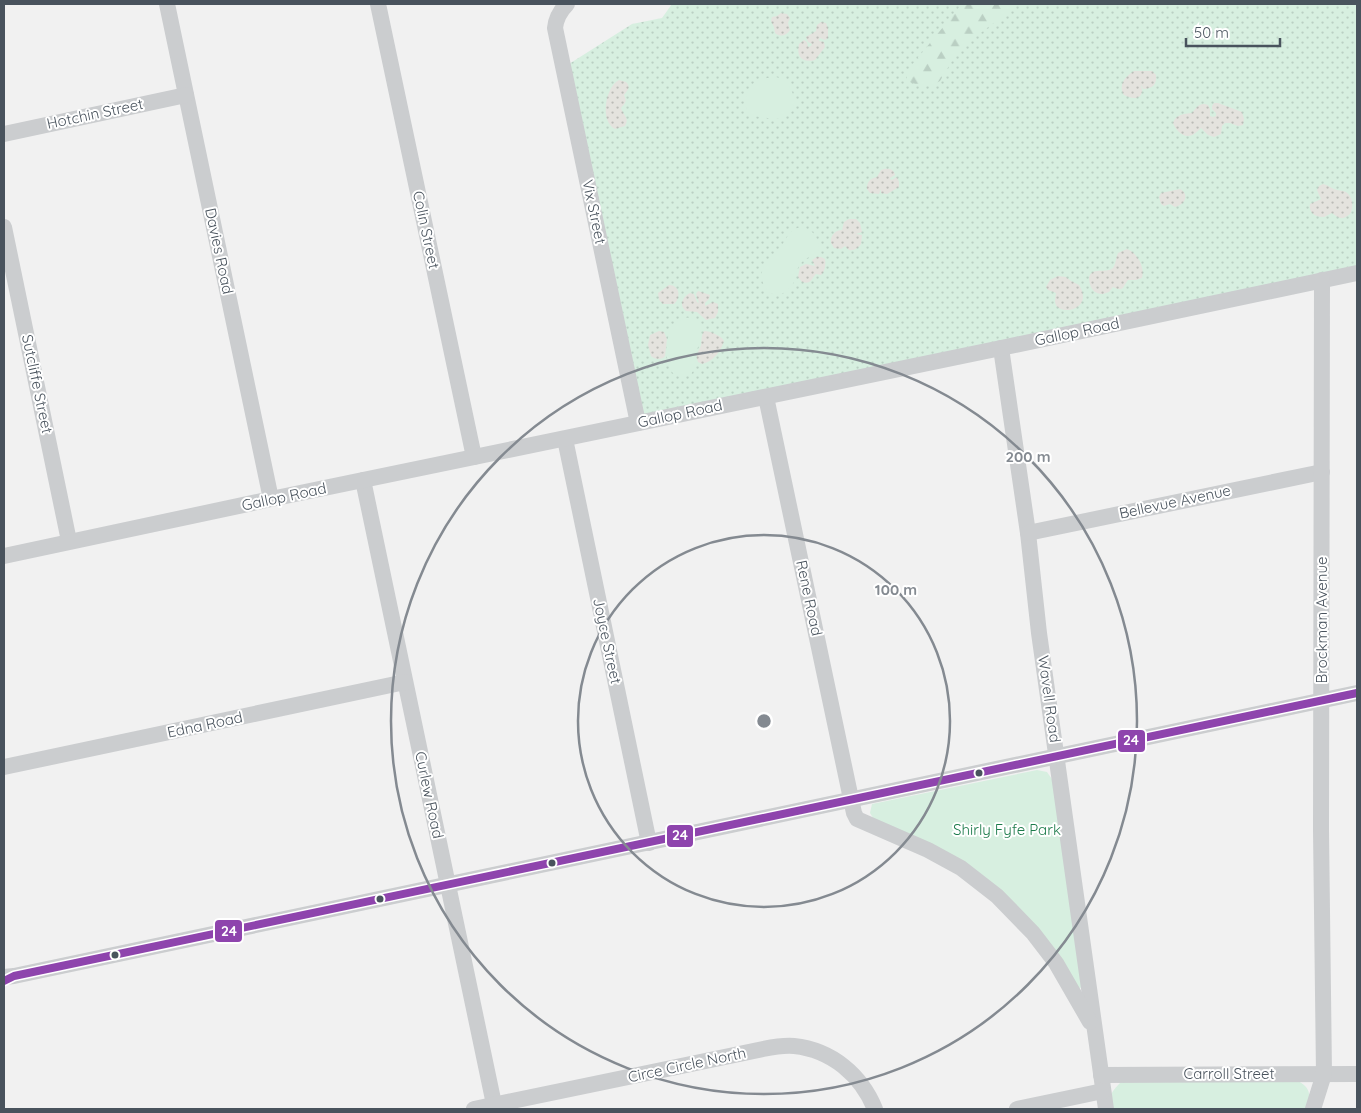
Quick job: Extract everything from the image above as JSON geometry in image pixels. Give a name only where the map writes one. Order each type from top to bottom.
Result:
[{"type":"street","name":"Davies Road","points":[[167,4],[271,499]]},
{"type":"street","name":"Colin Street","points":[[378,4],[474,457]]},
{"type":"street","name":"Vix Street","points":[[567,4],[559,14],[555,28],[638,423]]},
{"type":"street","name":"Hotchin Street","points":[[4,134],[186,95]]},
{"type":"street","name":"Sutcliffe Street","points":[[4,227],[69,542]]},
{"type":"street","name":"Gallop Road","points":[[4,556],[1357,273]]},
{"type":"street","name":"Brockman Avenue","points":[[1313,1109],[1324,1074],[1321,840],[1322,280]]},
{"type":"street","name":"Wavell Road","points":[[1001,348],[1106,1109]]},
{"type":"street","name":"Rene Road","points":[[766,397],[854,813],[857,819],[928,850],[961,868],[998,896],[1033,933],[1056,963],[1094,1030]]},
{"type":"street","name":"Joyce Street","points":[[564,438],[649,843]]},
{"type":"street","name":"Bellevue Avenue","points":[[1028,533],[1322,472]]},
{"type":"street","name":"Curlew Road","points":[[363,480],[494,1107]]},
{"type":"street","name":"Edna Road","points":[[4,767],[405,682]]},
{"type":"street","points":[[7,978],[1357,693]]},
{"type":"street","name":"Circe Circle North","points":[[474,1109],[494,1107],[778,1046],[811,1049],[840,1062],[855,1076],[868,1093],[875,1109]]},
{"type":"street","name":"Carroll Street","points":[[1101,1075],[1357,1074]]},
{"type":"street","points":[[1017,1109],[1103,1091]]},
{"type":"green space","points":[[672,4],[1357,4],[1357,270],[640,420],[569,64],[632,24],[662,18]]},
{"type":"green space","points":[[962,4],[1019,4],[959,49],[940,81],[930,86],[918,85],[907,81],[907,71]]},
{"type":"green space","points":[[776,77],[787,84],[794,97],[794,103],[789,115],[780,119],[773,119],[750,114],[747,111],[746,96],[751,86],[764,78]]},
{"type":"green space","points":[[801,227],[812,232],[818,242],[819,250],[801,263],[797,269],[794,282],[787,290],[777,295],[770,293],[763,284],[763,268],[791,232]]},
{"type":"green space","points":[[685,318],[693,318],[701,322],[701,330],[695,368],[691,374],[682,377],[675,375],[670,369],[667,343],[672,327]]},
{"type":"green space","name":"Shirly Fyfe Park","points":[[1037,770],[1047,772],[1054,782],[1083,987],[1079,988],[1005,895],[875,821],[870,813],[872,804]]},
{"type":"green space","points":[[1298,1081],[1306,1087],[1309,1093],[1307,1109],[1111,1109],[1110,1100],[1112,1094],[1121,1082]]},
{"type":"sand","points":[[781,13],[787,14],[790,18],[788,23],[790,30],[782,36],[775,33],[771,21],[772,17]]},
{"type":"sand","points":[[821,22],[826,23],[828,28],[828,38],[825,40],[820,38],[819,40],[824,42],[825,47],[815,60],[804,60],[799,53],[799,44],[804,40],[807,42],[808,47],[811,46],[812,44],[808,42],[806,37],[816,31],[817,25]]},
{"type":"sand","points":[[1134,71],[1152,71],[1156,75],[1154,85],[1143,89],[1141,85],[1141,95],[1137,98],[1124,95],[1122,91],[1125,79]]},
{"type":"sand","points":[[619,80],[626,82],[629,87],[624,95],[626,102],[621,108],[627,121],[625,126],[615,129],[607,119],[606,104],[611,89]]},
{"type":"sand","points":[[1214,103],[1242,112],[1243,125],[1238,126],[1225,123],[1222,126],[1221,134],[1214,137],[1208,135],[1201,128],[1191,136],[1187,136],[1179,132],[1174,126],[1173,123],[1176,118],[1192,113],[1197,107],[1205,104],[1210,109],[1210,116],[1216,116],[1212,109]]},
{"type":"sand","points":[[881,170],[894,171],[895,175],[890,179],[892,180],[897,177],[899,187],[887,194],[881,193],[881,189],[879,194],[870,193],[867,189],[868,182],[877,177]]},
{"type":"sand","points":[[1323,184],[1348,194],[1352,202],[1350,214],[1342,218],[1332,213],[1321,217],[1311,212],[1310,204],[1321,199],[1317,190]]},
{"type":"sand","points":[[1180,189],[1185,194],[1184,202],[1175,207],[1170,204],[1164,206],[1161,204],[1159,197],[1161,193]]},
{"type":"sand","points":[[849,219],[856,219],[860,223],[862,232],[856,234],[862,235],[861,244],[853,250],[849,250],[845,246],[841,249],[834,248],[831,243],[832,236],[835,232],[842,230],[844,222]]},
{"type":"sand","points":[[1127,249],[1139,261],[1143,273],[1142,278],[1128,280],[1121,289],[1113,287],[1109,292],[1103,294],[1094,291],[1090,284],[1090,274],[1113,268],[1118,253]]},
{"type":"sand","points":[[817,257],[825,259],[823,272],[821,275],[816,274],[809,282],[802,282],[798,277],[800,267],[806,264],[815,266],[812,260]]},
{"type":"sand","points":[[1058,276],[1066,277],[1079,285],[1083,293],[1083,300],[1080,305],[1070,310],[1064,310],[1056,305],[1056,293],[1048,290],[1046,287],[1050,280]]},
{"type":"sand","points":[[669,285],[677,289],[678,298],[674,304],[663,304],[659,300],[658,293]]},
{"type":"sand","points":[[698,291],[710,295],[705,306],[713,302],[718,304],[718,312],[715,318],[706,320],[697,312],[686,311],[683,308],[683,299],[690,293],[694,294],[699,303],[696,294]]},
{"type":"sand","points":[[659,331],[664,332],[667,339],[665,356],[658,359],[651,356],[648,345],[650,335]]},
{"type":"sand","points":[[704,331],[716,334],[724,341],[716,356],[702,364],[698,362],[697,357]]},
{"type":"transit line","name":"24","points":[[4,981],[14,976],[1357,693]]}]
